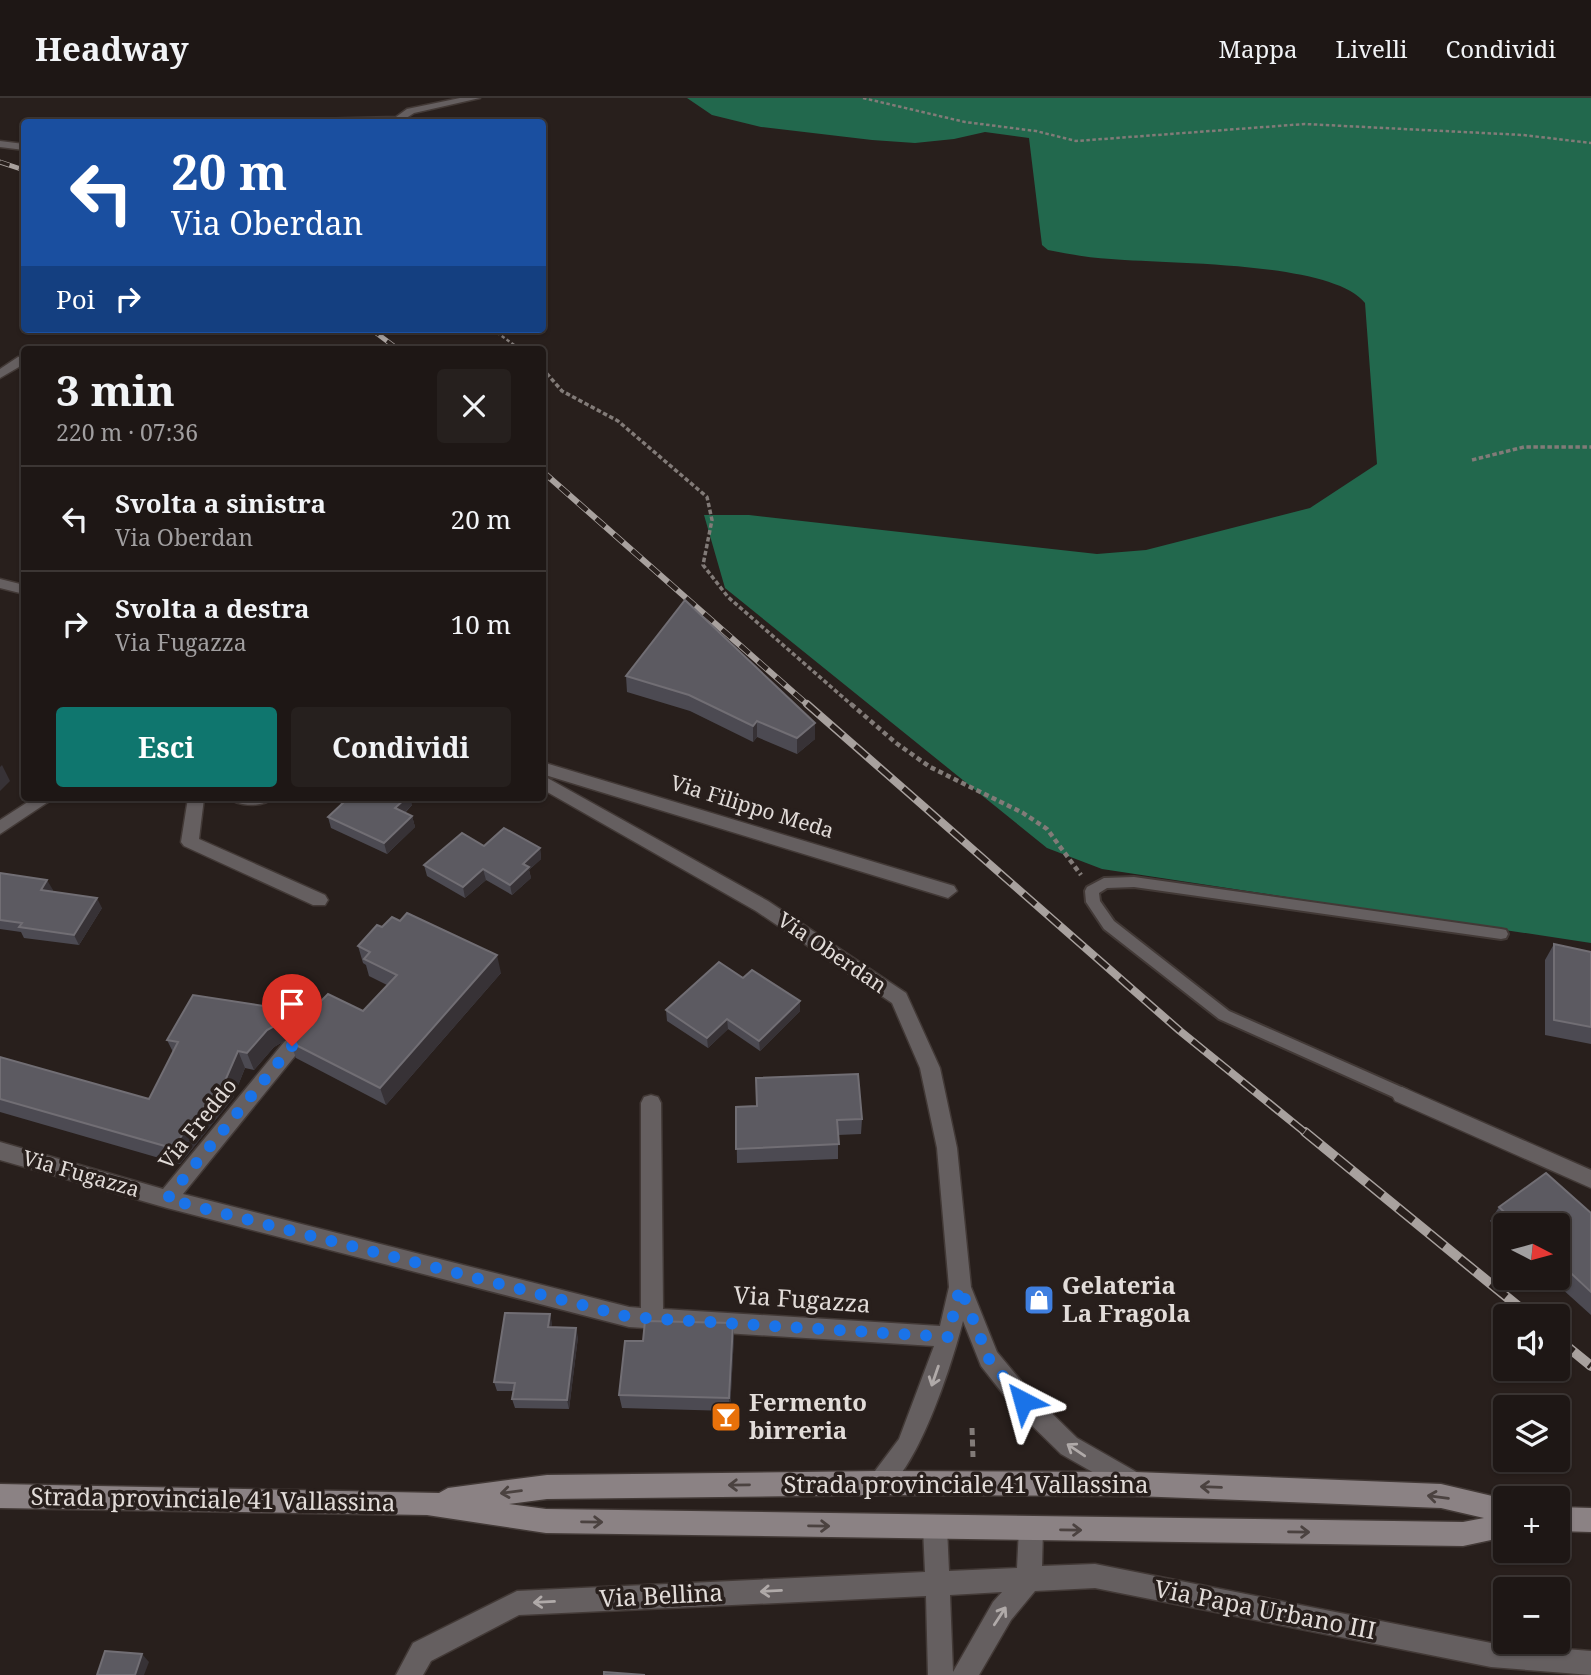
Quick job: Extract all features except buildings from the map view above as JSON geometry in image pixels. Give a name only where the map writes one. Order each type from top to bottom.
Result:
[{"type":"main road","name":"Strada provinciale 41 Vallassina","points":[[427,1503],[547,1488],[878,1483],[1135,1484],[1441,1496],[1493,1508]]},
{"type":"main road","name":"Strada provinciale 41 Vallassina","points":[[0,1496],[427,1503],[547,1521],[1031,1530],[1463,1534],[1493,1528]]},
{"type":"main road","points":[[1570,1519],[1591,1520]]},
{"type":"street","points":[[399,119],[411,111],[475,98]]},
{"type":"street","points":[[0,144],[21,147]]},
{"type":"street","points":[[0,374],[21,361]]},
{"type":"street","points":[[0,583],[21,589]]},
{"type":"street","name":"Via Filippo Meda","points":[[546,769],[948,891]]},
{"type":"street","name":"Via Oberdan","points":[[546,783],[762,906],[899,998],[930,1068],[947,1148],[960,1287],[989,1359],[1023,1401],[1069,1446],[1135,1484]]},
{"type":"street","points":[[0,828],[41,801]]},
{"type":"street","points":[[196,801],[190,842],[319,900]]},
{"type":"street","name":"Via Freddo","points":[[167,1199],[292,1046]]},
{"type":"street","points":[[1402,1095],[1591,1179]]},
{"type":"street","points":[[651,1103],[652,1317]]},
{"type":"street","name":"Via Fugazza","points":[[0,1151],[167,1199],[629,1317],[948,1337]]},
{"type":"street","name":"Via Oberdan","points":[[878,1483],[907,1447],[948,1337],[960,1287]]},
{"type":"street","points":[[935,1528],[941,1675]]},
{"type":"street","points":[[965,1675],[1002,1611],[1029,1578],[1031,1530]]},
{"type":"street","name":"Via Papa Urbano III","points":[[937,1583],[1096,1576],[1492,1655],[1591,1664]]},
{"type":"street","name":"Via Bellina","points":[[409,1675],[422,1652],[517,1603],[937,1583]]},
{"type":"lane","points":[[1402,1095],[1224,1015],[1109,925],[1093,902],[1092,891],[1104,883],[1134,882],[1501,934]]},
{"type":"path","points":[[863,98],[965,122],[1036,131],[1076,141],[1306,124],[1523,135],[1591,143]]},
{"type":"path","points":[[498,333],[515,346]]},
{"type":"path","points":[[546,373],[562,391],[618,421],[644,446],[707,497],[712,520],[703,565],[728,597],[896,743],[930,767],[1023,813],[1047,829],[1092,891]]},
{"type":"path","points":[[1472,460],[1524,447],[1591,447]]},
{"type":"green space","points":[[687,98],[1591,98],[1591,943],[1102,869],[1047,848],[725,588],[704,515],[749,515],[1097,554],[1146,550],[1310,508],[1377,464],[1365,303],[1347,289],[1319,279],[1285,272],[1080,256],[1048,250],[1042,245],[1029,138],[985,132],[954,139],[915,143],[872,140],[761,127],[712,115]]},
{"type":"railway","points":[[0,162],[21,169]]},
{"type":"railway","points":[[376,333],[394,346]]},
{"type":"railway","points":[[546,475],[809,706]]},
{"type":"railway","points":[[807,704],[1180,1031],[1307,1134]]},
{"type":"railway","points":[[1305,1132],[1515,1304]]},
{"type":"railway","points":[[1570,1349],[1591,1366]]},
{"type":"place","name":"Gelateria La Fragola","points":[[1039,1300]]},
{"type":"place","name":"Fermento birreria","points":[[726,1417]]},
{"type":"route","points":[[292,1046],[167,1199],[629,1317],[948,1337],[960,1287],[989,1359],[1023,1401]]}]
